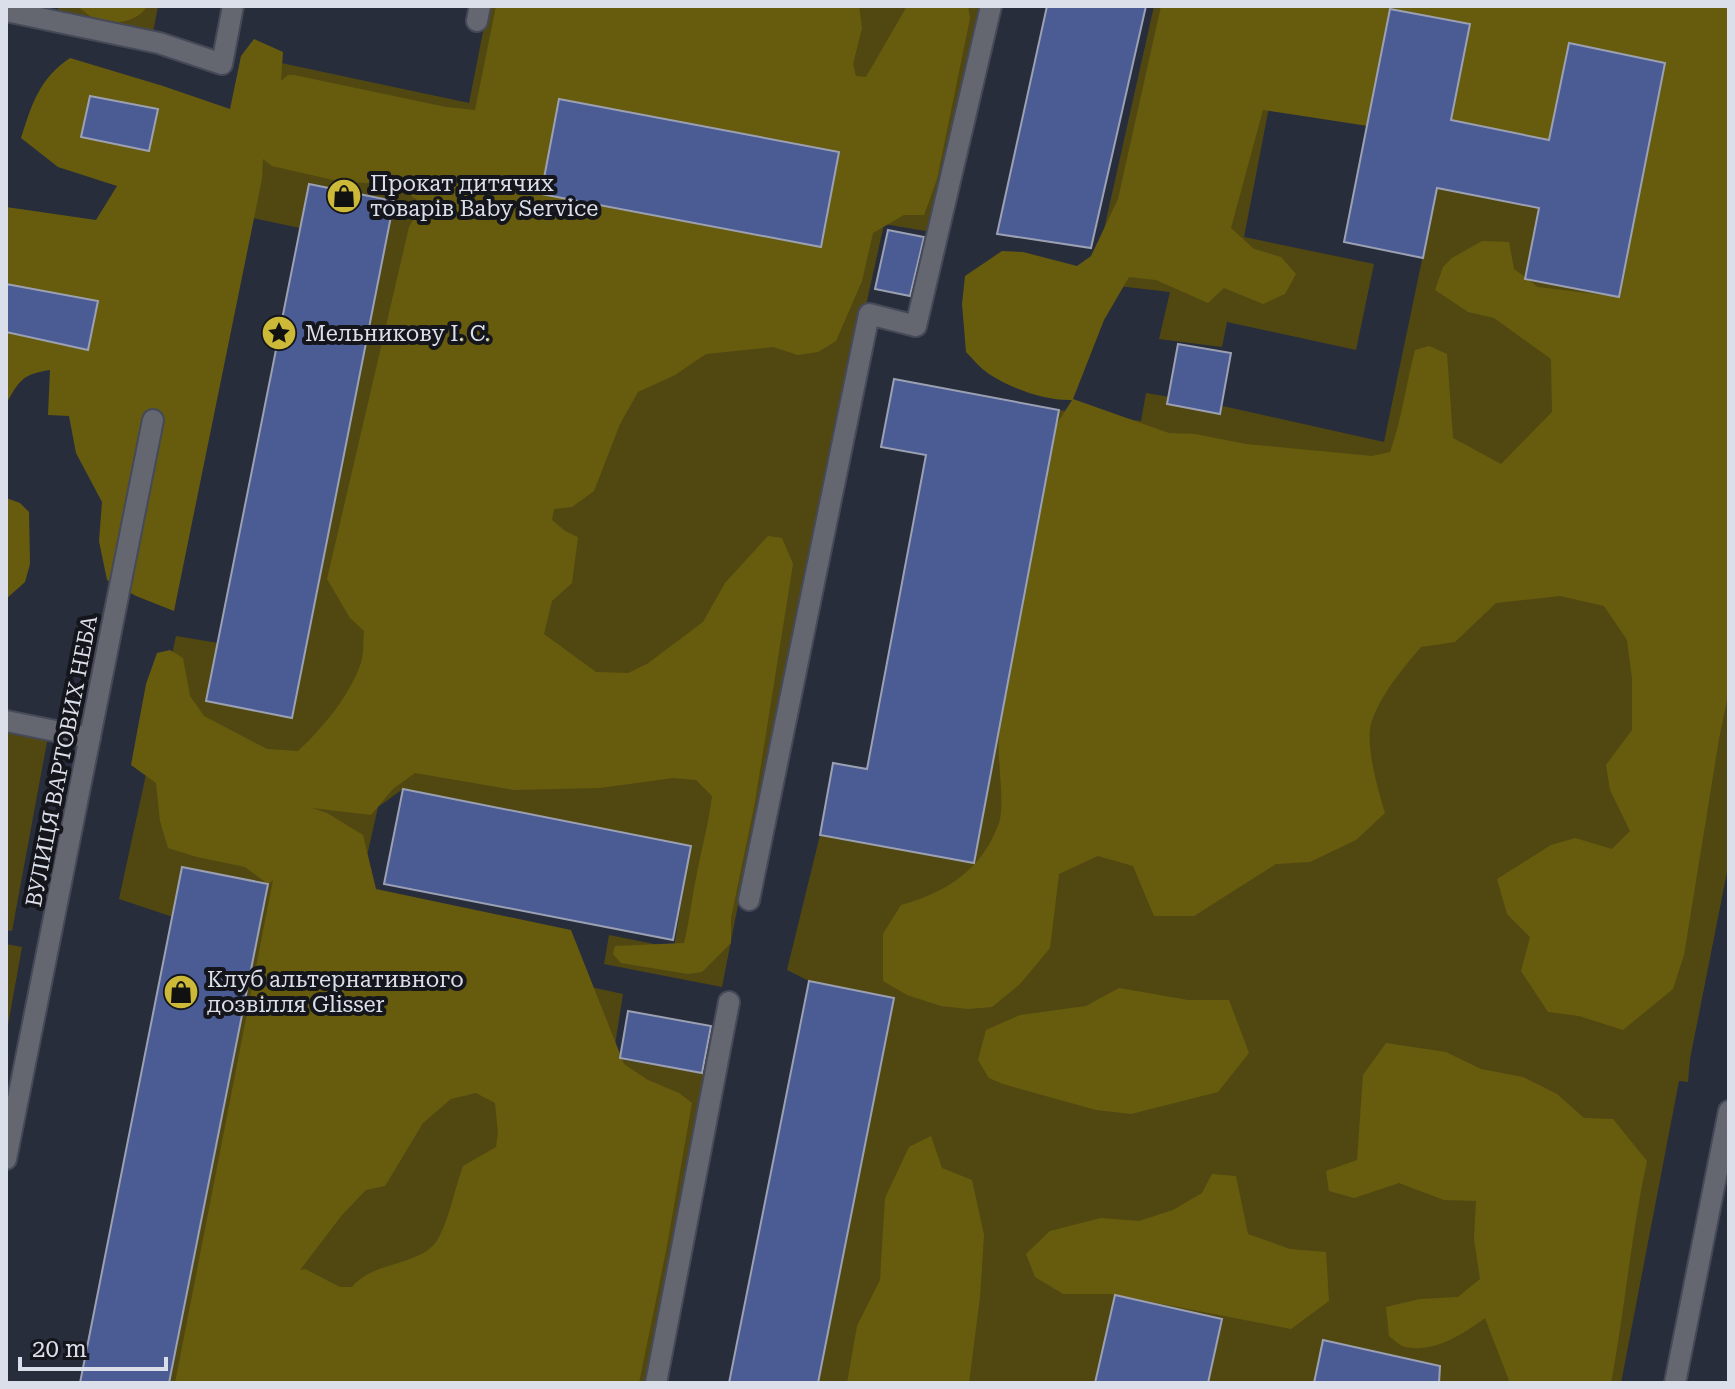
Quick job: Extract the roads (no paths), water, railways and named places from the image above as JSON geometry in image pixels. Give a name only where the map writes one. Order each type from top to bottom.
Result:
[{"type":"street","points":[[6,11],[159,43],[222,64],[233,6]]},
{"type":"street","points":[[749,900],[869,314],[916,326],[991,6]]},
{"type":"street","name":"ВУЛИЦЯ ВАРТОВИХ НЕБА","points":[[6,1159],[153,420]]},
{"type":"street","points":[[6,721],[90,738]]},
{"type":"street","points":[[656,1383],[729,1002]]},
{"type":"street","points":[[1675,1383],[1729,1111]]},
{"type":"place","name":"Прокат дитячих товарів Baby Service","points":[[344,196]]},
{"type":"place","name":"Мельникову І. С.","points":[[279,333]]},
{"type":"place","name":"Клуб альтернативного дозвілля Glisser","points":[[181,992]]}]
